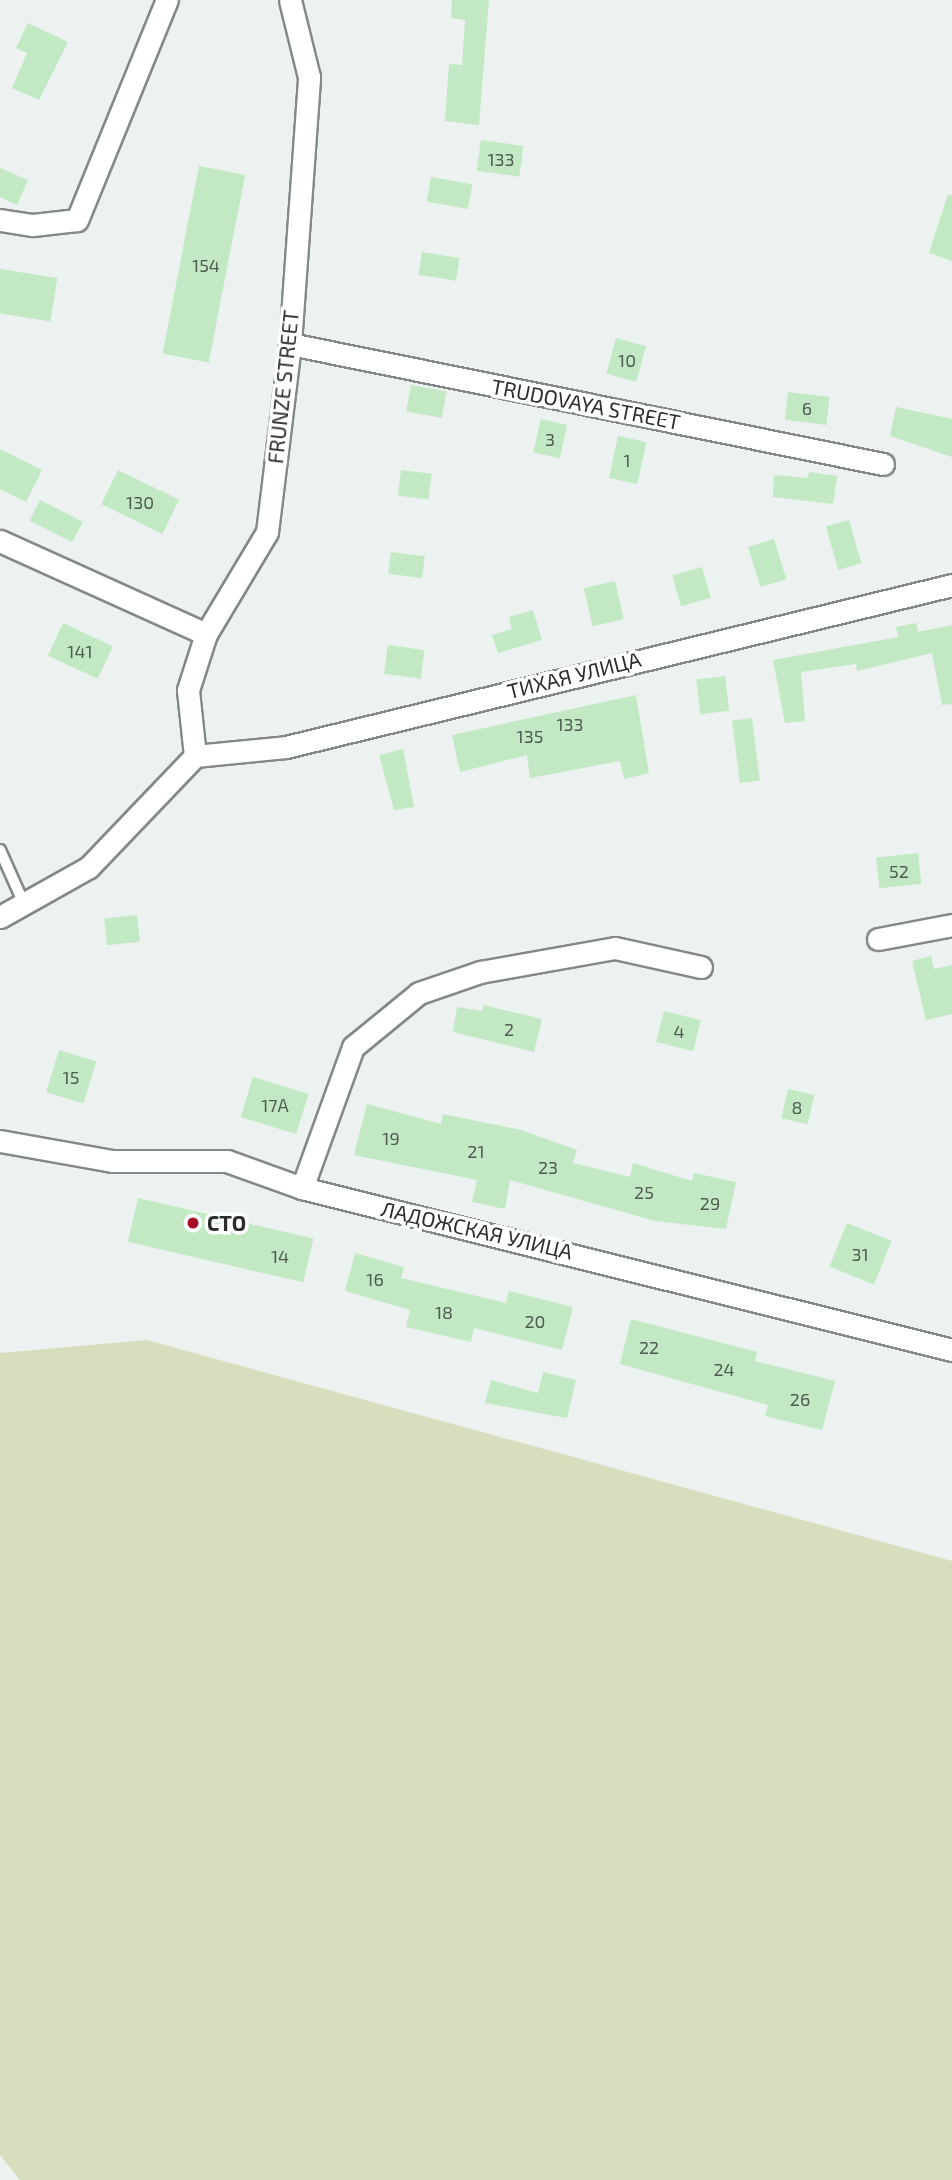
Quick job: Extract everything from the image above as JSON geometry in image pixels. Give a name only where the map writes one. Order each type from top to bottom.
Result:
[{"type":"street","points":[[0,220],[33,225],[77,220],[167,0]]},
{"type":"street","name":"FRUNZE STREET","points":[[195,756],[188,690],[206,634],[267,533],[290,344],[309,77],[290,0]]},
{"type":"street","name":"TRUDOVAYA STREET","points":[[290,344],[883,464]]},
{"type":"street","points":[[0,541],[206,634]]},
{"type":"street","name":"ТИХАЯ УЛИЦА","points":[[195,756],[286,747],[952,585]]},
{"type":"street","points":[[0,917],[89,867],[195,756]]},
{"type":"street","points":[[878,939],[952,925]]},
{"type":"street","points":[[302,1188],[353,1046],[419,993],[480,972],[615,948],[701,967]]},
{"type":"street","name":"ЛАДОЖСКАЯ УЛИЦА","points":[[0,1142],[113,1161],[227,1161],[302,1188],[952,1350]]},
{"type":"lane","points":[[0,850],[24,904]]},
{"type":"green space","points":[[147,1340],[952,1561],[952,2180],[20,2180],[0,2155],[0,1353]]},
{"type":"building","points":[[452,0],[489,0],[479,125],[445,121],[449,64],[462,65],[465,20],[451,18]]},
{"type":"building","points":[[28,23],[68,42],[39,100],[12,88],[27,53],[16,48]]},
{"type":"building","points":[[481,140],[524,146],[519,177],[477,171]]},
{"type":"building","points":[[199,166],[245,175],[209,362],[163,353]]},
{"type":"building","points":[[0,168],[28,180],[17,205],[0,197]]},
{"type":"building","points":[[431,177],[472,184],[468,209],[427,202]]},
{"type":"building","points":[[948,194],[952,195],[952,261],[929,253]]},
{"type":"building","points":[[422,252],[460,258],[456,281],[418,275]]},
{"type":"building","points":[[0,269],[57,278],[50,322],[0,314]]},
{"type":"building","points":[[616,338],[646,346],[636,382],[606,374]]},
{"type":"building","points":[[411,385],[446,391],[442,418],[406,412]]},
{"type":"building","points":[[788,392],[830,397],[826,425],[785,420]]},
{"type":"building","points":[[896,407],[952,419],[952,457],[890,436]]},
{"type":"building","points":[[541,419],[567,425],[560,458],[533,452]]},
{"type":"building","points":[[618,436],[646,442],[637,484],[609,478]]},
{"type":"building","points":[[0,449],[42,470],[26,502],[0,489]]},
{"type":"building","points":[[118,470],[179,500],[162,534],[101,504]]},
{"type":"building","points":[[401,470],[432,474],[429,500],[398,496]]},
{"type":"building","points":[[809,472],[837,476],[833,504],[773,497],[774,475],[808,478]]},
{"type":"building","points":[[40,500],[83,522],[72,542],[30,520]]},
{"type":"building","points":[[849,520],[861,563],[838,570],[826,527]]},
{"type":"building","points":[[774,539],[786,579],[760,587],[748,547]]},
{"type":"building","points":[[391,552],[425,556],[422,578],[388,574]]},
{"type":"building","points":[[702,567],[711,598],[681,606],[672,576]]},
{"type":"building","points":[[615,581],[624,619],[593,626],[584,588]]},
{"type":"building","points":[[533,610],[542,640],[498,653],[492,635],[512,629],[509,617]]},
{"type":"building","points":[[63,623],[113,646],[98,679],[48,656]]},
{"type":"building","points":[[916,623],[918,632],[952,625],[952,704],[942,705],[932,653],[857,671],[856,664],[801,672],[805,721],[785,723],[773,660],[898,637],[896,627]]},
{"type":"building","points":[[388,645],[425,650],[421,679],[384,674]]},
{"type":"building","points":[[725,676],[729,711],[700,714],[696,680]]},
{"type":"building","points":[[636,695],[649,773],[624,779],[620,761],[530,778],[527,755],[460,772],[452,735]]},
{"type":"building","points":[[752,718],[760,781],[740,783],[732,720]]},
{"type":"building","points":[[403,749],[414,807],[394,810],[379,755]]},
{"type":"building","points":[[918,853],[921,884],[879,888],[876,857]]},
{"type":"building","points":[[137,915],[140,942],[107,945],[104,918]]},
{"type":"building","points":[[931,956],[934,969],[952,965],[952,1014],[926,1020],[912,961]]},
{"type":"building","points":[[483,1005],[542,1019],[534,1052],[453,1032],[457,1007],[482,1011]]},
{"type":"building","points":[[664,1011],[701,1020],[693,1051],[656,1042]]},
{"type":"building","points":[[59,1050],[96,1061],[83,1103],[46,1092]]},
{"type":"building","points":[[253,1077],[308,1094],[296,1134],[241,1117]]},
{"type":"building","points":[[788,1089],[814,1095],[808,1124],[781,1118]]},
{"type":"building","points":[[367,1104],[441,1124],[443,1114],[521,1130],[577,1150],[573,1163],[630,1177],[633,1163],[692,1181],[694,1173],[736,1182],[726,1229],[655,1221],[510,1180],[505,1209],[472,1202],[477,1180],[354,1155]]},
{"type":"building","points":[[138,1198],[313,1238],[303,1282],[128,1242]]},
{"type":"building","points":[[847,1223],[892,1241],[874,1285],[829,1267]]},
{"type":"building","points":[[355,1253],[404,1267],[401,1278],[506,1303],[509,1291],[573,1307],[562,1350],[474,1328],[471,1342],[406,1327],[410,1310],[345,1291]]},
{"type":"building","points":[[631,1319],[757,1352],[755,1361],[835,1381],[822,1430],[765,1416],[768,1405],[620,1364]]},
{"type":"building","points":[[543,1372],[576,1380],[567,1418],[485,1403],[491,1380],[538,1393]]},
{"type":"place","name":"СТО","points":[[193,1223]]}]
